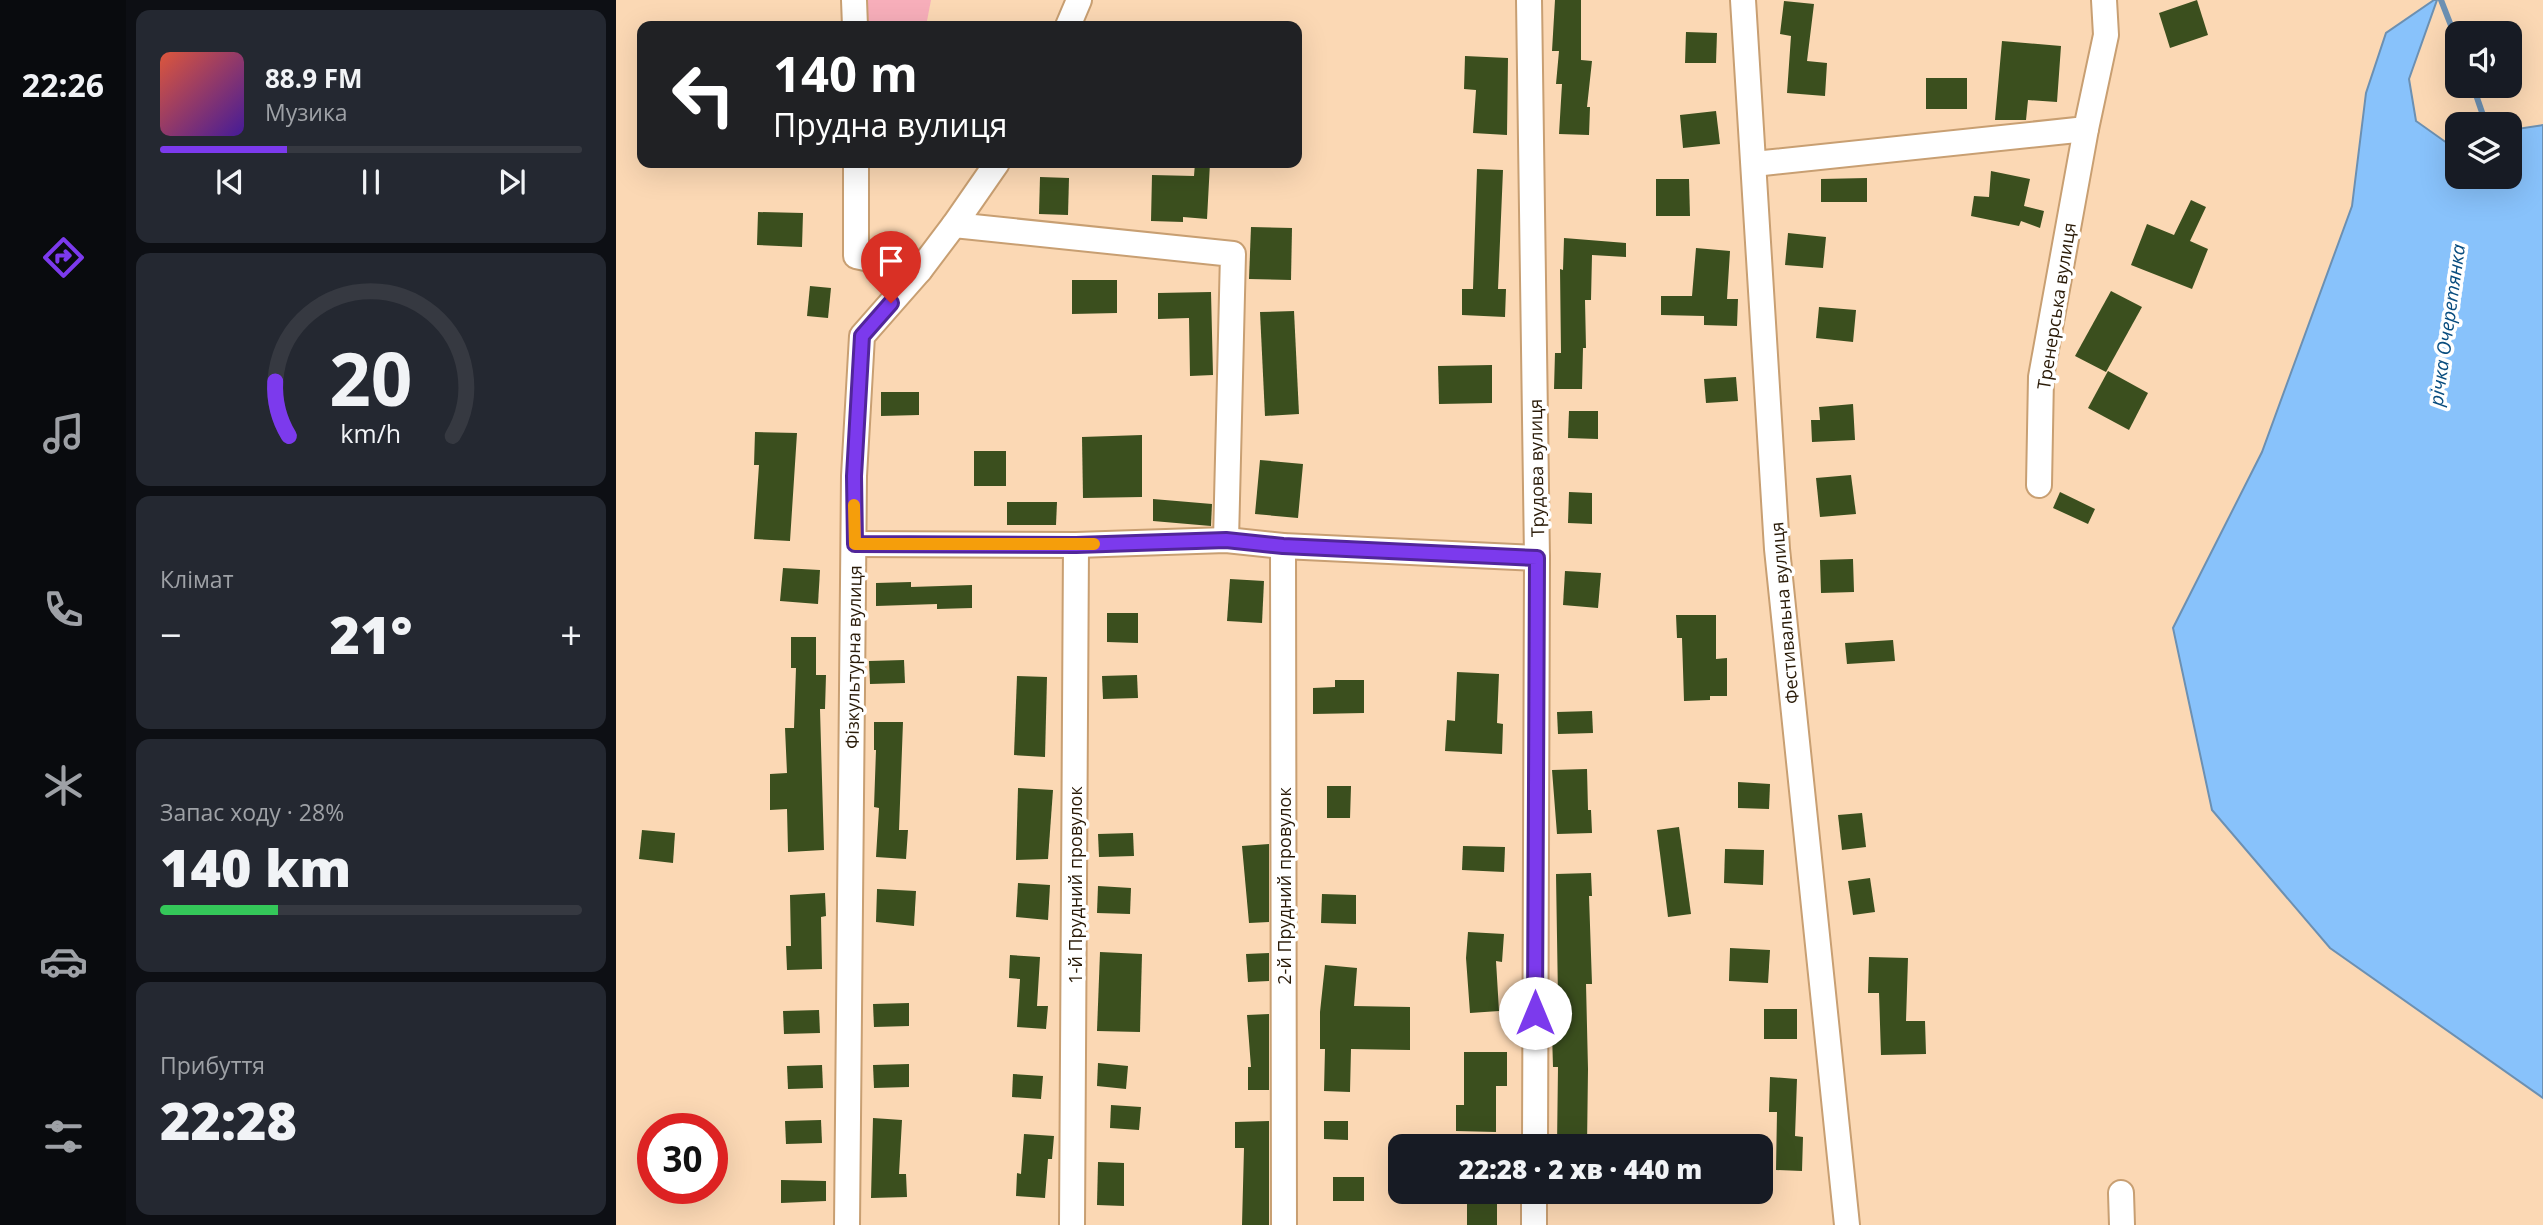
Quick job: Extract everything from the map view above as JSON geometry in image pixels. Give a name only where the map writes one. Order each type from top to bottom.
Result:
[{"type":"street","points":[[854,0],[855,21]]},
{"type":"street","points":[[1070,21],[1079,0]]},
{"type":"street","name":"Трудова вулиця","points":[[1529,0],[1537,558],[1535,1134]]},
{"type":"street","name":"Фестивальна вулиця","points":[[1743,0],[1777,549],[1847,1225]]},
{"type":"street","name":"Тренерська вулиця","points":[[2039,485],[2041,377],[2106,35],[2104,0]]},
{"type":"street","points":[[1754,164],[2086,129]]},
{"type":"street","points":[[856,168],[856,256],[920,270]]},
{"type":"street","name":"Фізкультурна вулиця","points":[[847,1225],[854,476],[862,336],[920,270],[994,168]]},
{"type":"street","points":[[954,225],[1233,254],[1226,540]]},
{"type":"street","points":[[855,544],[1076,545],[1226,540],[1283,546],[1537,558]]},
{"type":"street","name":"1-й Прудний провулок","points":[[1072,1225],[1076,545]]},
{"type":"street","name":"2-й Прудний провулок","points":[[1283,546],[1284,1225]]},
{"type":"street","points":[[2121,1193],[2122,1225]]},
{"type":"street","points":[[1534,1204],[1534,1225]]},
{"type":"shaded area","points":[[854,0],[931,0],[927,21],[855,21]]},
{"type":"water","points":[[2437,0],[2409,79],[2416,121],[2445,142],[2445,189],[2522,189],[2522,128],[2543,125],[2543,1098],[2330,948],[2212,810],[2173,628],[2262,452],[2352,206],[2366,93],[2386,33]]},
{"type":"building","points":[[1555,0],[1581,0],[1581,60],[1592,61],[1587,107],[1590,107],[1589,135],[1559,134],[1562,84],[1556,84],[1559,51],[1552,51]]},
{"type":"building","points":[[2197,0],[2208,35],[2170,48],[2159,13]]},
{"type":"building","points":[[1784,1],[1814,4],[1807,61],[1827,63],[1825,96],[1787,93],[1791,36],[1780,34]]},
{"type":"building","points":[[1686,32],[1717,33],[1716,63],[1685,63]]},
{"type":"building","points":[[2002,41],[2061,46],[2057,102],[2028,100],[2026,120],[1995,120]]},
{"type":"building","points":[[1465,56],[1508,58],[1507,135],[1473,133],[1476,90],[1464,89]]},
{"type":"building","points":[[1926,78],[1967,78],[1967,109],[1926,109]]},
{"type":"building","points":[[1716,111],[1720,144],[1683,148],[1680,115]]},
{"type":"building","points":[[1195,168],[1210,168],[1207,219],[1183,217],[1183,222],[1151,221],[1152,175],[1194,176]]},
{"type":"building","points":[[1477,169],[1503,170],[1498,289],[1506,289],[1505,317],[1462,315],[1462,289],[1473,289]]},
{"type":"building","points":[[1991,171],[2030,179],[2024,206],[2044,211],[2040,228],[2021,221],[2019,226],[1971,216],[1974,196],[1989,197]]},
{"type":"building","points":[[1040,177],[1069,178],[1068,215],[1039,214]]},
{"type":"building","points":[[1867,178],[1867,202],[1821,202],[1821,179]]},
{"type":"building","points":[[1656,179],[1689,179],[1690,216],[1656,216]]},
{"type":"building","points":[[2191,200],[2206,207],[2190,241],[2208,249],[2192,289],[2131,265],[2147,224],[2174,235]]},
{"type":"building","points":[[758,212],[803,213],[802,247],[757,245]]},
{"type":"building","points":[[1251,227],[1292,228],[1291,280],[1249,279]]},
{"type":"building","points":[[1788,233],[1826,237],[1823,268],[1785,265]]},
{"type":"building","points":[[1564,238],[1626,243],[1626,257],[1592,255],[1591,300],[1585,300],[1586,348],[1583,348],[1582,389],[1554,389],[1555,353],[1561,353],[1560,269],[1563,270]]},
{"type":"building","points":[[1696,248],[1730,251],[1727,299],[1738,299],[1737,326],[1704,325],[1704,316],[1661,315],[1661,296],[1692,296]]},
{"type":"building","points":[[1072,280],[1117,280],[1117,313],[1072,314]]},
{"type":"building","points":[[810,286],[831,288],[828,318],[807,316]]},
{"type":"building","points":[[2111,291],[2142,307],[2106,372],[2075,356]]},
{"type":"building","points":[[1211,292],[1213,375],[1190,376],[1189,318],[1158,319],[1158,293]]},
{"type":"building","points":[[1819,307],[1856,310],[1853,342],[1816,338]]},
{"type":"building","points":[[1294,311],[1299,414],[1265,416],[1260,312]]},
{"type":"building","points":[[1492,365],[1492,403],[1439,404],[1438,366]]},
{"type":"building","points":[[2108,371],[2148,393],[2129,430],[2088,408]]},
{"type":"building","points":[[1736,377],[1738,401],[1706,403],[1704,379]]},
{"type":"building","points":[[881,392],[919,392],[919,415],[881,416]]},
{"type":"building","points":[[1853,404],[1855,440],[1812,442],[1811,420],[1820,420],[1819,407]]},
{"type":"building","points":[[1569,411],[1598,411],[1598,439],[1568,438]]},
{"type":"building","points":[[755,432],[797,433],[790,541],[754,539],[759,465],[754,465]]},
{"type":"building","points":[[1142,435],[1142,497],[1083,498],[1082,437]]},
{"type":"building","points":[[974,451],[1006,451],[1006,486],[974,486]]},
{"type":"building","points":[[1260,460],[1303,464],[1298,518],[1255,514]]},
{"type":"building","points":[[1851,475],[1856,514],[1820,517],[1816,478]]},
{"type":"building","points":[[1569,492],[1592,493],[1592,524],[1568,523]]},
{"type":"building","points":[[2060,492],[2095,509],[2088,524],[2053,508]]},
{"type":"building","points":[[1153,499],[1212,504],[1211,526],[1153,521]]},
{"type":"building","points":[[1007,502],[1057,502],[1056,525],[1007,525]]},
{"type":"building","points":[[1853,559],[1854,592],[1821,593],[1820,560]]},
{"type":"building","points":[[783,568],[820,570],[818,604],[780,601]]},
{"type":"building","points":[[1565,571],[1601,573],[1598,608],[1563,605]]},
{"type":"building","points":[[1230,579],[1264,581],[1262,623],[1227,621]]},
{"type":"building","points":[[911,582],[911,587],[972,585],[972,608],[937,609],[937,604],[876,606],[876,583]]},
{"type":"building","points":[[1107,613],[1138,613],[1138,643],[1107,642]]},
{"type":"building","points":[[1676,615],[1716,615],[1716,659],[1727,658],[1727,696],[1684,701],[1682,638],[1677,638]]},
{"type":"building","points":[[791,637],[816,637],[816,675],[826,675],[825,709],[820,709],[824,850],[788,852],[787,809],[770,810],[770,774],[787,773],[785,728],[794,728],[796,668],[791,668]]},
{"type":"building","points":[[1893,640],[1895,661],[1847,664],[1845,643]]},
{"type":"building","points":[[904,660],[905,683],[870,684],[869,661]]},
{"type":"building","points":[[1457,672],[1499,674],[1497,723],[1503,724],[1502,754],[1445,751],[1447,720],[1455,721]]},
{"type":"building","points":[[1137,675],[1138,698],[1103,699],[1102,676]]},
{"type":"building","points":[[1017,676],[1047,677],[1045,757],[1014,755]]},
{"type":"building","points":[[1335,680],[1364,680],[1364,713],[1313,714],[1313,688],[1335,687]]},
{"type":"building","points":[[1592,711],[1593,733],[1558,734],[1557,712]]},
{"type":"building","points":[[874,722],[903,722],[899,830],[908,830],[906,859],[876,857],[879,808],[874,807]]},
{"type":"building","points":[[1587,769],[1588,810],[1591,810],[1592,833],[1557,834],[1552,770]]},
{"type":"building","points":[[1738,782],[1770,784],[1769,809],[1738,808]]},
{"type":"building","points":[[1327,786],[1351,786],[1350,818],[1327,818]]},
{"type":"building","points":[[1018,788],[1053,790],[1048,859],[1016,860]]},
{"type":"building","points":[[1862,813],[1866,847],[1842,850],[1838,815]]},
{"type":"building","points":[[1679,827],[1691,914],[1668,917],[1657,830]]},
{"type":"building","points":[[642,830],[675,833],[673,863],[639,859]]},
{"type":"building","points":[[1133,833],[1134,856],[1099,857],[1098,834]]},
{"type":"building","points":[[1269,844],[1269,922],[1249,923],[1242,846]]},
{"type":"building","points":[[1463,846],[1505,847],[1504,872],[1462,870]]},
{"type":"building","points":[[1725,849],[1764,850],[1763,885],[1724,883]]},
{"type":"building","points":[[1591,873],[1592,896],[1589,896],[1592,984],[1586,984],[1587,1134],[1557,1134],[1558,1067],[1553,1067],[1551,999],[1558,999],[1556,874]]},
{"type":"building","points":[[1870,878],[1875,912],[1853,915],[1848,881]]},
{"type":"building","points":[[1018,883],[1050,885],[1048,920],[1016,917]]},
{"type":"building","points":[[1098,886],[1131,888],[1130,914],[1097,913]]},
{"type":"building","points":[[877,889],[916,891],[914,926],[876,922]]},
{"type":"building","points":[[825,893],[826,916],[821,917],[822,969],[787,970],[786,946],[791,946],[790,895]]},
{"type":"building","points":[[1322,894],[1356,895],[1356,924],[1321,923]]},
{"type":"building","points":[[1468,932],[1504,934],[1502,962],[1496,961],[1499,1011],[1470,1013],[1466,958]]},
{"type":"building","points":[[1730,948],[1770,950],[1768,983],[1729,981]]},
{"type":"building","points":[[1100,952],[1142,954],[1140,1032],[1097,1031]]},
{"type":"building","points":[[1269,953],[1269,981],[1248,982],[1246,954]]},
{"type":"building","points":[[1010,955],[1040,957],[1037,1006],[1048,1006],[1046,1029],[1017,1027],[1020,979],[1009,978]]},
{"type":"building","points":[[1869,957],[1908,958],[1906,1021],[1925,1021],[1926,1054],[1881,1055],[1879,993],[1868,993]]},
{"type":"building","points":[[1325,965],[1357,968],[1354,1006],[1410,1007],[1410,1050],[1351,1049],[1350,1092],[1324,1091],[1325,1049],[1320,1049],[1320,1012]]},
{"type":"building","points":[[909,1003],[909,1026],[874,1027],[873,1004]]},
{"type":"building","points":[[1764,1009],[1797,1009],[1797,1039],[1764,1039]]},
{"type":"building","points":[[819,1010],[820,1033],[784,1034],[783,1011]]},
{"type":"building","points":[[1269,1014],[1269,1090],[1248,1090],[1248,1067],[1251,1067],[1247,1015]]},
{"type":"building","points":[[1464,1052],[1507,1052],[1507,1086],[1496,1086],[1496,1132],[1456,1131],[1456,1105],[1464,1105]]},
{"type":"building","points":[[1098,1063],[1128,1066],[1126,1089],[1097,1086]]},
{"type":"building","points":[[909,1064],[909,1087],[874,1088],[873,1065]]},
{"type":"building","points":[[822,1065],[823,1088],[788,1089],[787,1066]]},
{"type":"building","points":[[1013,1074],[1043,1076],[1041,1099],[1012,1097]]},
{"type":"building","points":[[1770,1077],[1797,1079],[1795,1136],[1803,1137],[1802,1171],[1776,1170],[1777,1112],[1769,1112]]},
{"type":"building","points":[[1111,1105],[1141,1107],[1139,1130],[1110,1128]]},
{"type":"building","points":[[873,1118],[902,1120],[899,1174],[906,1174],[907,1197],[871,1198]]},
{"type":"building","points":[[821,1120],[822,1143],[786,1144],[785,1121]]},
{"type":"building","points":[[1269,1121],[1269,1225],[1242,1225],[1244,1148],[1235,1148],[1235,1122]]},
{"type":"building","points":[[1324,1121],[1348,1121],[1348,1140],[1324,1139]]},
{"type":"building","points":[[1024,1134],[1054,1136],[1052,1159],[1048,1159],[1045,1198],[1016,1196],[1017,1173],[1021,1174]]},
{"type":"building","points":[[1098,1162],[1124,1163],[1124,1206],[1097,1205]]},
{"type":"building","points":[[1333,1177],[1364,1177],[1364,1201],[1333,1201]]},
{"type":"building","points":[[781,1180],[826,1181],[826,1201],[781,1203]]},
{"type":"building","points":[[1467,1204],[1497,1204],[1497,1225],[1467,1225]]},
{"type":"waterway","name":"річка Очеретянка","points":[[2441,0],[2449,21]]},
{"type":"waterway","name":"річка Очеретянка","points":[[2477,98],[2482,112]]},
{"type":"slow traffic","points":[[854,505],[855,544],[1094,544]]},
{"type":"route","points":[[891,303],[862,336],[854,476],[855,544],[1076,545],[1226,540],[1283,546],[1537,558],[1535,1013]]}]
